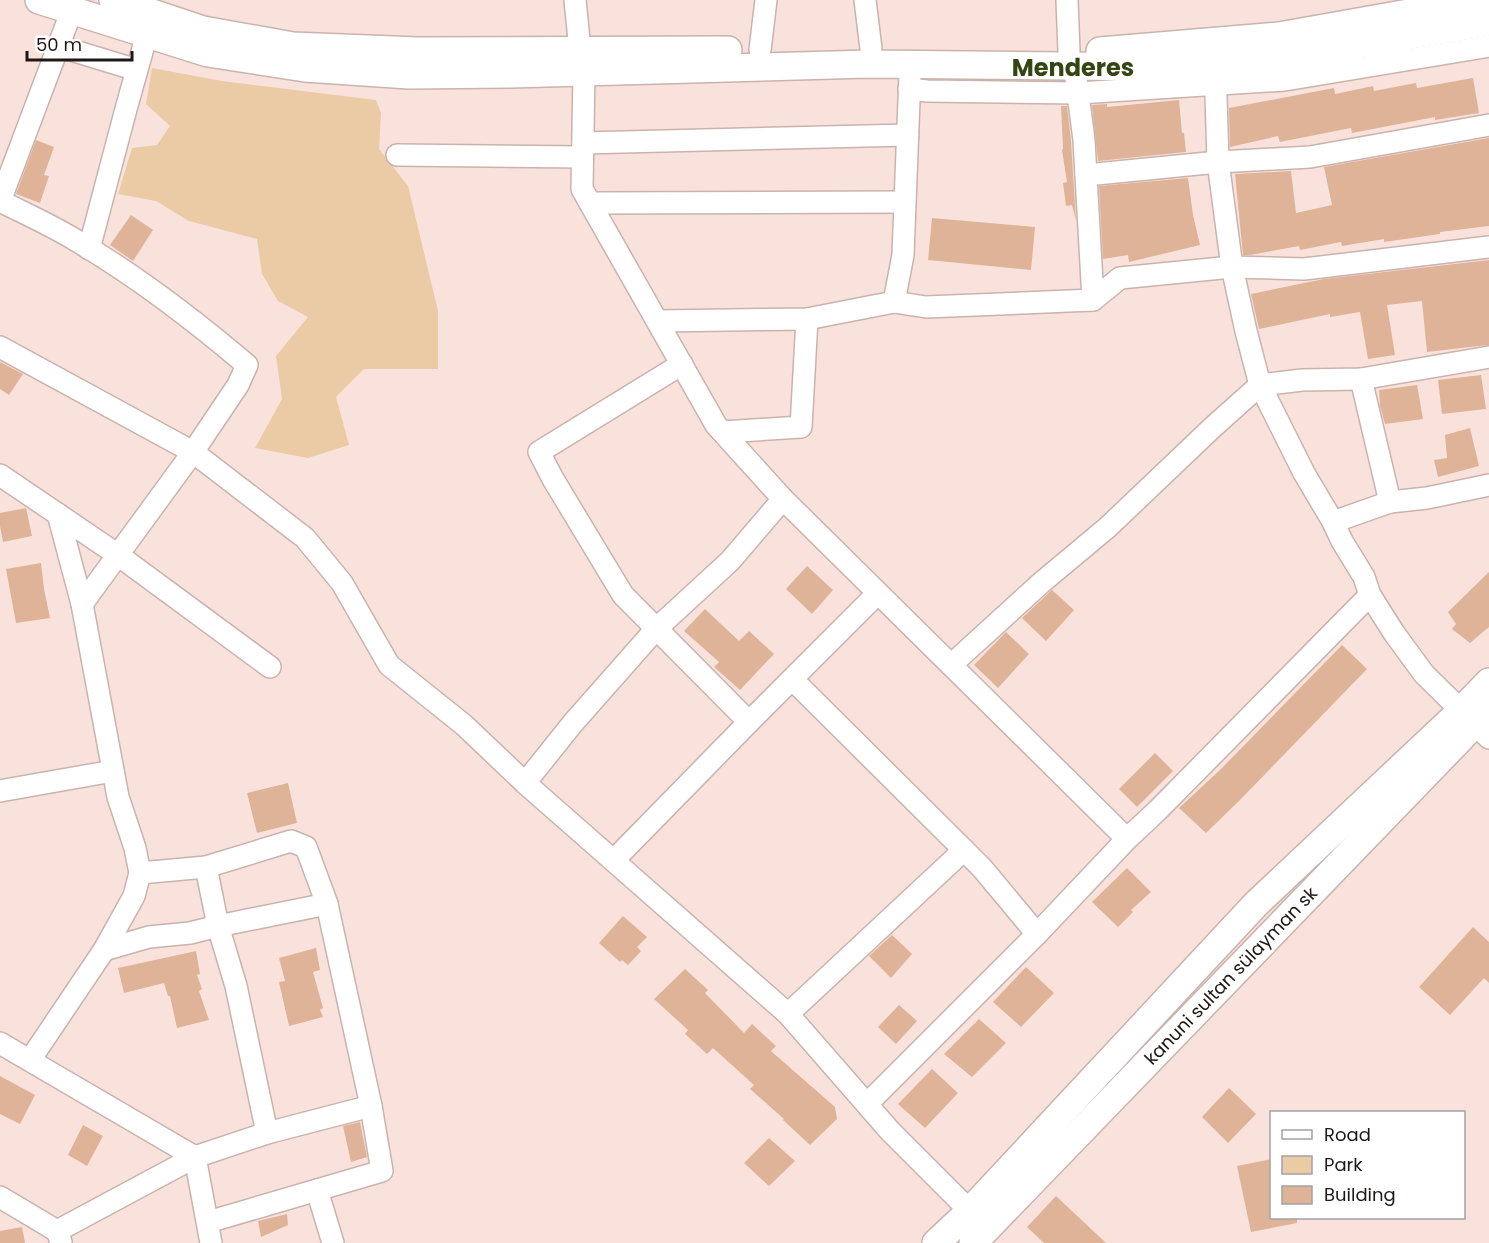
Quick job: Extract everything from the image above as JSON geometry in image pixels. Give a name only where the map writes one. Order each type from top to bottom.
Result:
[{"type":"main road","points":[[39,0],[72,10],[157,17]]},
{"type":"main road","points":[[113,0],[157,17],[203,30],[293,46],[582,61],[868,64],[910,77],[1072,58],[1101,51],[1279,36],[1482,0]]},
{"type":"main road","points":[[582,61],[760,50],[871,50],[1072,58],[1215,74],[1281,57],[1489,22]]},
{"type":"main road","points":[[936,1243],[970,1211],[1256,904],[1478,720],[1489,682]]},
{"type":"main road","name":"kanuni sultan sülayman sk","points":[[973,1243],[1478,720]]},
{"type":"street","points":[[575,0],[582,61],[582,189],[716,424],[783,499],[1127,839]]},
{"type":"street","points":[[760,50],[766,0]]},
{"type":"street","points":[[865,0],[871,50]]},
{"type":"street","points":[[1067,0],[1072,58],[1084,140],[1093,300]]},
{"type":"street","points":[[72,10],[0,201],[76,240],[128,273],[210,334],[247,366],[238,385],[193,452],[82,604]]},
{"type":"street","points":[[89,249],[137,70],[157,17]]},
{"type":"street","points":[[58,46],[137,70]]},
{"type":"street","points":[[910,77],[927,91],[1078,93],[1215,74],[1285,80],[1489,46]]},
{"type":"street","points":[[1215,74],[1218,162],[1232,267],[1260,386],[1304,472],[1342,541],[1365,577],[1370,595],[1394,633],[1424,674],[1478,720]]},
{"type":"street","points":[[894,302],[903,255],[910,77]]},
{"type":"street","points":[[1086,175],[1218,162],[1310,157],[1489,125]]},
{"type":"street","points":[[397,155],[583,150],[908,135]]},
{"type":"street","points":[[590,204],[904,202]]},
{"type":"street","points":[[658,321],[807,319],[894,302],[926,307],[1093,300],[1120,278],[1232,267],[1304,269],[1489,247]]},
{"type":"street","points":[[723,432],[801,427],[807,319]]},
{"type":"street","points":[[0,347],[193,452],[305,538],[342,583],[389,665],[464,725],[525,783],[788,1014],[890,1131],[970,1211]]},
{"type":"street","points":[[951,665],[1041,583],[1108,527],[1213,427],[1260,386],[1302,380],[1361,379],[1489,357]]},
{"type":"street","points":[[682,364],[539,452],[623,595],[749,722]]},
{"type":"street","points":[[1361,379],[1390,502]]},
{"type":"street","points":[[0,475],[118,555],[270,667]]},
{"type":"street","points":[[1333,522],[1390,502],[1426,498],[1489,485]]},
{"type":"street","points":[[525,783],[573,723],[656,629],[730,561],[783,499]]},
{"type":"street","points":[[30,1060],[104,950],[134,896],[140,873],[135,849],[118,797],[82,604],[58,514]]},
{"type":"street","points":[[614,860],[878,593]]},
{"type":"street","points":[[867,1104],[1370,595]]},
{"type":"street","points":[[792,680],[982,868],[1037,933]]},
{"type":"street","points":[[0,791],[113,771]]},
{"type":"street","points":[[0,1043],[195,1157],[209,1233],[317,1190],[382,1171],[327,903],[306,848],[291,842],[206,867],[140,873]]},
{"type":"street","points":[[788,1014],[964,850]]},
{"type":"street","points":[[206,867],[218,926],[236,986],[267,1133]]},
{"type":"street","points":[[104,950],[149,937],[190,933],[327,903]]},
{"type":"street","points":[[0,1197],[59,1237],[195,1157],[267,1133],[370,1106]]},
{"type":"street","points":[[317,1190],[333,1243]]},
{"type":"green space","points":[[152,68],[222,81],[376,100],[381,113],[379,149],[408,186],[438,311],[438,369],[364,369],[336,397],[349,445],[308,458],[255,448],[282,399],[276,356],[308,317],[278,301],[262,274],[257,239],[189,221],[156,201],[118,194],[132,148],[157,145],[170,126],[146,104]]},
{"type":"building","points":[[1473,78],[1479,113],[1435,120],[1435,117],[1352,133],[1351,128],[1280,142],[1278,136],[1230,147],[1229,108],[1334,88],[1335,94],[1373,86],[1374,91],[1416,83],[1417,88]]},
{"type":"building","points":[[1179,100],[1186,152],[1098,161],[1092,105],[1107,104],[1107,107]]},
{"type":"building","points":[[1061,106],[1067,106],[1076,221],[1072,205],[1066,206],[1063,183],[1067,182],[1062,150]]},
{"type":"building","points":[[1489,138],[1489,226],[1384,242],[1384,239],[1342,246],[1341,242],[1300,250],[1299,246],[1243,255],[1235,174],[1291,171],[1296,213],[1332,205],[1324,167]]},
{"type":"building","points":[[36,140],[54,147],[44,175],[49,176],[40,203],[16,194]]},
{"type":"building","points":[[1188,178],[1200,245],[1129,262],[1128,255],[1103,259],[1099,186]]},
{"type":"building","points":[[131,215],[153,230],[133,261],[110,245]]},
{"type":"building","points":[[932,218],[1035,227],[1031,270],[928,260]]},
{"type":"building","points":[[1489,260],[1489,345],[1427,352],[1422,301],[1387,305],[1395,355],[1368,359],[1360,312],[1330,317],[1330,314],[1259,329],[1251,294],[1324,279]]},
{"type":"building","points":[[0,362],[23,374],[9,395],[0,389]]},
{"type":"building","points":[[1481,375],[1486,409],[1442,414],[1438,380]]},
{"type":"building","points":[[1417,385],[1423,419],[1385,424],[1379,390]]},
{"type":"building","points":[[1470,428],[1479,466],[1438,477],[1434,460],[1447,458],[1445,435]]},
{"type":"building","points":[[26,508],[32,536],[3,542],[0,513]]},
{"type":"building","points":[[41,563],[50,618],[16,623],[6,569]]},
{"type":"building","points":[[807,566],[833,590],[812,614],[786,589]]},
{"type":"building","points":[[1489,572],[1489,627],[1470,643],[1452,629],[1456,624],[1448,612]]},
{"type":"building","points":[[1052,590],[1074,610],[1046,641],[1022,618]]},
{"type":"building","points":[[705,609],[739,641],[749,631],[774,654],[740,690],[714,667],[719,662],[684,631]]},
{"type":"building","points":[[1006,632],[1029,654],[998,688],[974,665]]},
{"type":"building","points":[[1342,645],[1367,669],[1206,833],[1179,808],[1222,768]]},
{"type":"building","points":[[1155,753],[1173,771],[1137,807],[1119,789]]},
{"type":"building","points":[[288,783],[297,823],[257,833],[247,793]]},
{"type":"building","points":[[1127,868],[1151,892],[1131,910],[1133,912],[1118,927],[1092,902]]},
{"type":"building","points":[[623,916],[647,937],[637,947],[641,951],[628,965],[622,960],[620,962],[599,943]]},
{"type":"building","points":[[1473,927],[1489,942],[1489,983],[1484,978],[1450,1015],[1419,987]]},
{"type":"building","points":[[892,935],[912,954],[891,978],[869,956]]},
{"type":"building","points":[[316,948],[320,970],[313,972],[323,1008],[320,1010],[323,1017],[289,1026],[279,982],[285,981],[279,958]]},
{"type":"building","points":[[196,951],[200,974],[197,975],[202,989],[199,991],[209,1020],[177,1028],[170,996],[168,996],[164,983],[124,993],[118,968]]},
{"type":"building","points":[[1026,967],[1054,993],[1021,1027],[993,1002]]},
{"type":"building","points":[[685,969],[708,990],[705,993],[744,1033],[752,1024],[776,1046],[771,1051],[835,1107],[837,1119],[810,1145],[750,1089],[754,1085],[713,1048],[707,1054],[685,1034],[688,1030],[654,999]]},
{"type":"building","points":[[899,1005],[917,1021],[896,1044],[878,1027]]},
{"type":"building","points":[[979,1019],[1006,1043],[972,1077],[944,1054]]},
{"type":"building","points":[[932,1069],[958,1093],[925,1128],[898,1104]]},
{"type":"building","points":[[0,1076],[35,1095],[20,1124],[0,1114]]},
{"type":"building","points":[[1229,1088],[1256,1114],[1228,1143],[1202,1117]]},
{"type":"building","points":[[360,1122],[367,1157],[351,1162],[343,1126]]},
{"type":"building","points":[[83,1125],[103,1136],[87,1166],[68,1155]]},
{"type":"building","points":[[769,1138],[795,1161],[769,1186],[744,1163]]},
{"type":"building","points":[[1270,1159],[1270,1219],[1297,1219],[1297,1223],[1251,1232],[1237,1166]]},
{"type":"building","points":[[1056,1196],[1106,1243],[1044,1243],[1027,1227]]},
{"type":"building","points":[[287,1214],[288,1225],[261,1237],[258,1221]]},
{"type":"building","points":[[22,1227],[25,1243],[0,1243],[0,1231]]},
{"type":"district","name":"Menderes","points":[[1073,68]]}]
